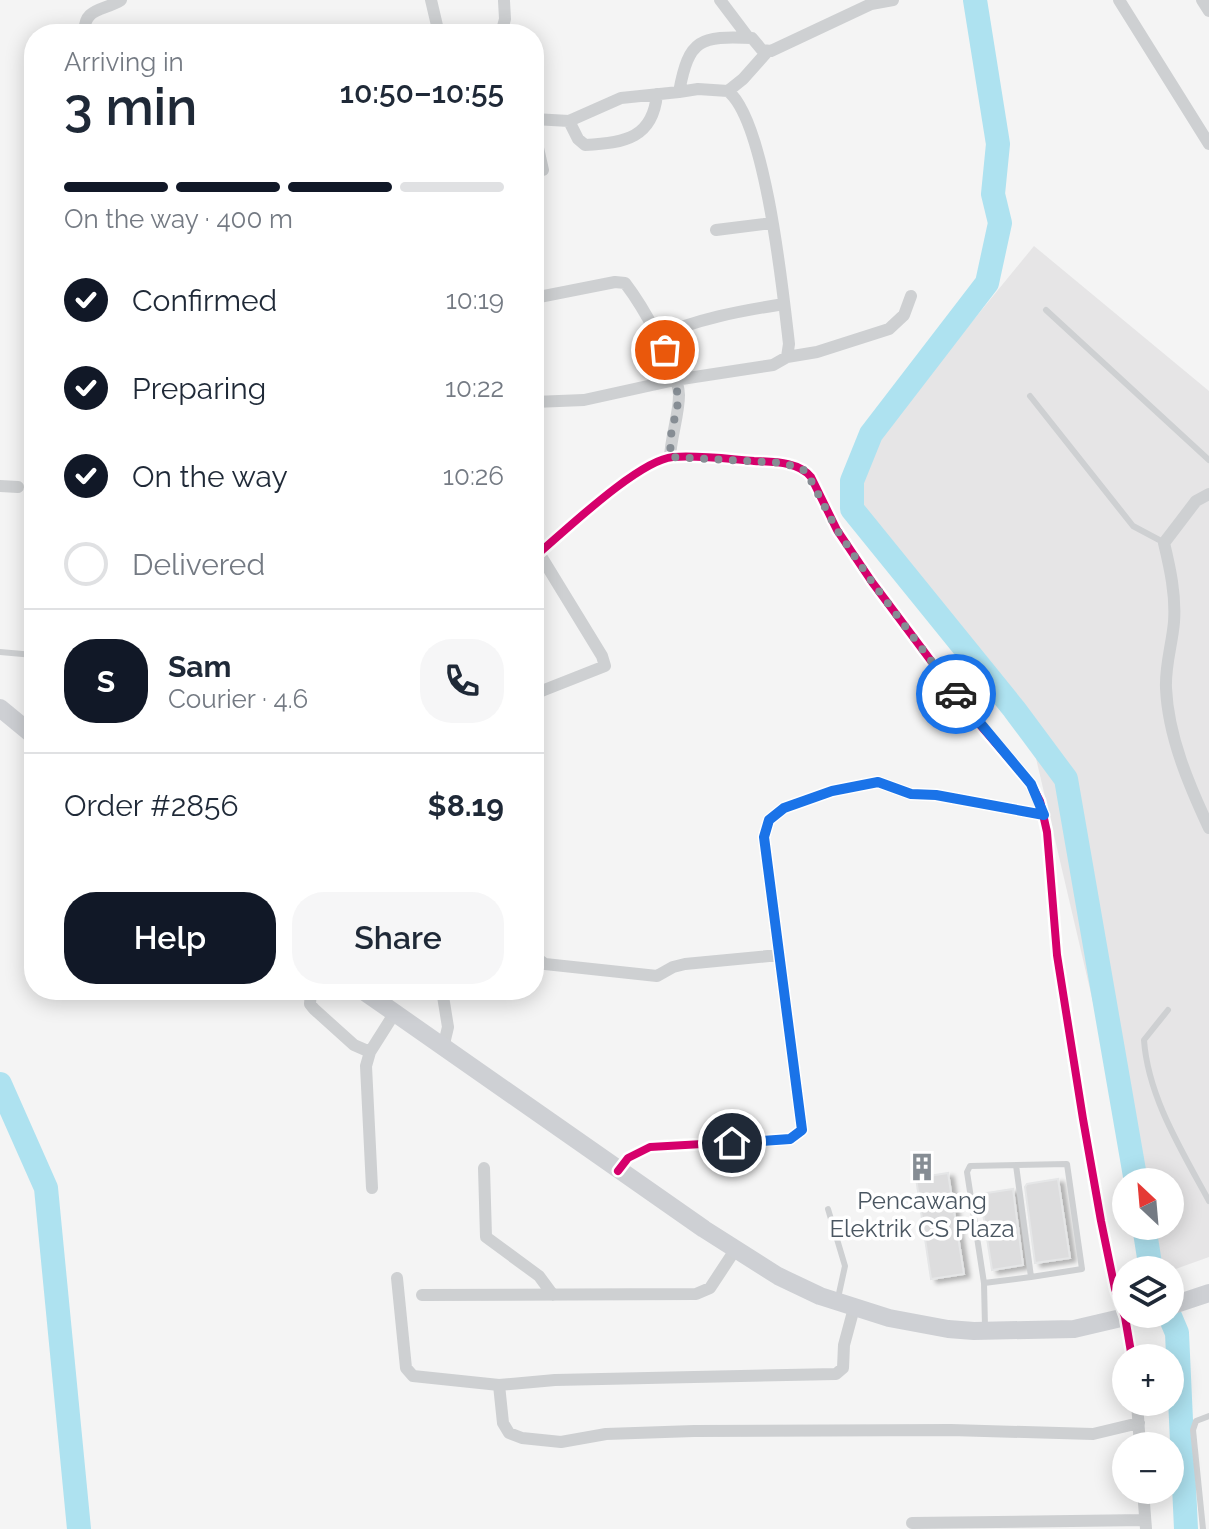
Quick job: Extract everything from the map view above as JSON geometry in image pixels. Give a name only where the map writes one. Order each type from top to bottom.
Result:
[{"type":"main road","points":[[0,708],[24,728]]},
{"type":"main road","points":[[375,1000],[618,1171],[778,1276],[845,1305],[948,1329],[1074,1329],[1112,1320]]},
{"type":"main road","points":[[1184,1302],[1209,1293]]},
{"type":"street","points":[[84,24],[90,13],[121,0]]},
{"type":"street","points":[[431,0],[437,24]]},
{"type":"street","points":[[720,0],[748,37]]},
{"type":"street","points":[[544,120],[569,121],[621,98],[698,89],[728,91],[767,52],[871,4],[893,0]]},
{"type":"street","points":[[1119,0],[1209,144]]},
{"type":"street","points":[[1202,0],[1209,11]]},
{"type":"street","points":[[504,1],[504,24]]},
{"type":"street","points":[[679,92],[684,63],[696,47],[715,36],[748,37],[756,40],[767,52]]},
{"type":"street","points":[[728,91],[738,103],[756,146],[784,304],[789,344],[787,357]]},
{"type":"street","points":[[569,121],[578,139],[585,145],[638,134],[647,127],[655,113],[657,94]]},
{"type":"street","points":[[716,230],[772,223]]},
{"type":"street","points":[[544,296],[615,282],[625,283],[665,350],[675,380],[679,398],[670,457]]},
{"type":"street","points":[[544,402],[584,400],[675,380],[773,365],[787,357],[817,352],[889,329],[904,315],[911,296]]},
{"type":"street","points":[[656,337],[685,324],[784,304]]},
{"type":"street","points":[[544,547],[615,489],[636,474],[670,457],[784,463],[806,471],[837,530],[872,582],[973,717],[1031,784],[1044,815],[1057,955],[1112,1273]]},
{"type":"street","points":[[0,486],[18,487]]},
{"type":"street","points":[[1209,494],[1196,501],[1164,543],[1172,583],[1174,621],[1165,665],[1166,693],[1178,750],[1209,828]]},
{"type":"street","points":[[544,566],[602,656],[605,666],[544,690]]},
{"type":"street","points":[[618,1171],[628,1158],[650,1147],[790,1139],[802,1130],[764,837],[765,828],[776,813],[832,791],[878,782],[911,794],[936,795],[1044,815]]},
{"type":"street","points":[[544,963],[657,976],[685,964],[779,955]]},
{"type":"street","points":[[310,1000],[314,1009],[354,1045],[370,1052]]},
{"type":"street","points":[[443,1048],[448,1027],[444,1000]]},
{"type":"street","points":[[372,1188],[366,1066],[370,1052],[394,1014]]},
{"type":"street","points":[[484,1168],[486,1237],[539,1276],[553,1295]]},
{"type":"street","points":[[422,1295],[696,1294],[710,1288],[735,1250]]},
{"type":"street","points":[[397,1278],[406,1368],[413,1376],[499,1385],[555,1380],[836,1374],[843,1368],[845,1305]]},
{"type":"street","points":[[499,1385],[503,1423],[509,1433],[522,1438],[561,1442],[606,1434],[694,1431],[951,1430],[1093,1434],[1139,1423]]},
{"type":"street","points":[[1138,1416],[1139,1432]]},
{"type":"street","points":[[912,1523],[1145,1525],[1144,1504]]},
{"type":"lane","points":[[1046,310],[1209,460]]},
{"type":"lane","points":[[1030,396],[1133,526],[1164,543]]},
{"type":"lane","points":[[0,652],[24,654]]},
{"type":"lane","points":[[1168,1010],[1144,1040],[1145,1063],[1166,1118],[1209,1201]]},
{"type":"lane","points":[[984,1283],[1082,1269],[1067,1164],[970,1166],[967,1172],[984,1283],[985,1331]]},
{"type":"lane","points":[[1016,1165],[1031,1277]]},
{"type":"lane","points":[[828,1209],[845,1266],[845,1305]]},
{"type":"lane","points":[[1203,1529],[1193,1430],[1196,1421],[1209,1416]]},
{"type":"shaded area","points":[[1034,246],[1209,391],[1209,1257],[1184,1266],[1184,1256],[1156,1256],[1151,1240],[1184,1240],[1184,1168],[1132,1168],[1035,754],[854,507],[872,444]]},
{"type":"building","points":[[948,1173],[964,1274],[931,1279],[916,1178]]},
{"type":"building","points":[[1058,1179],[1070,1258],[1035,1263],[1025,1187],[1027,1184]]},
{"type":"building","points":[[1013,1189],[1023,1265],[992,1270],[980,1194]]},
{"type":"waterway","points":[[975,0],[998,144],[993,194],[1000,223],[987,283],[871,434],[852,481],[852,509],[1014,709],[1066,779],[1134,1168]]},
{"type":"waterway","points":[[0,1084],[46,1188],[79,1529]]},
{"type":"waterway","points":[[1146,1240],[1149,1256]]},
{"type":"waterway","points":[[1175,1328],[1186,1529]]},
{"type":"cycle path","points":[[544,549],[623,483],[659,461],[673,457],[785,463],[811,477],[837,530],[872,582],[973,717],[1031,784],[1040,801],[1047,832],[1057,955],[1083,1119],[1115,1289],[1125,1317],[1130,1344]]},
{"type":"cycle path","points":[[618,1171],[628,1158],[650,1147],[790,1139],[802,1130],[764,837],[769,820],[784,808],[832,791],[878,782],[911,794],[936,795],[1044,815]]},
{"type":"way so far","points":[[665,350],[679,398],[670,457],[784,463],[806,471],[837,530],[956,694]]},
{"type":"place","name":"Pencawang Elektrik CS Plaza","points":[[922,1167]]},
{"type":"route","points":[[732,1143],[790,1139],[802,1130],[764,837],[769,820],[784,808],[808,799],[858,784],[878,782],[911,794],[936,795],[1044,815],[1031,784],[956,694]]}]
